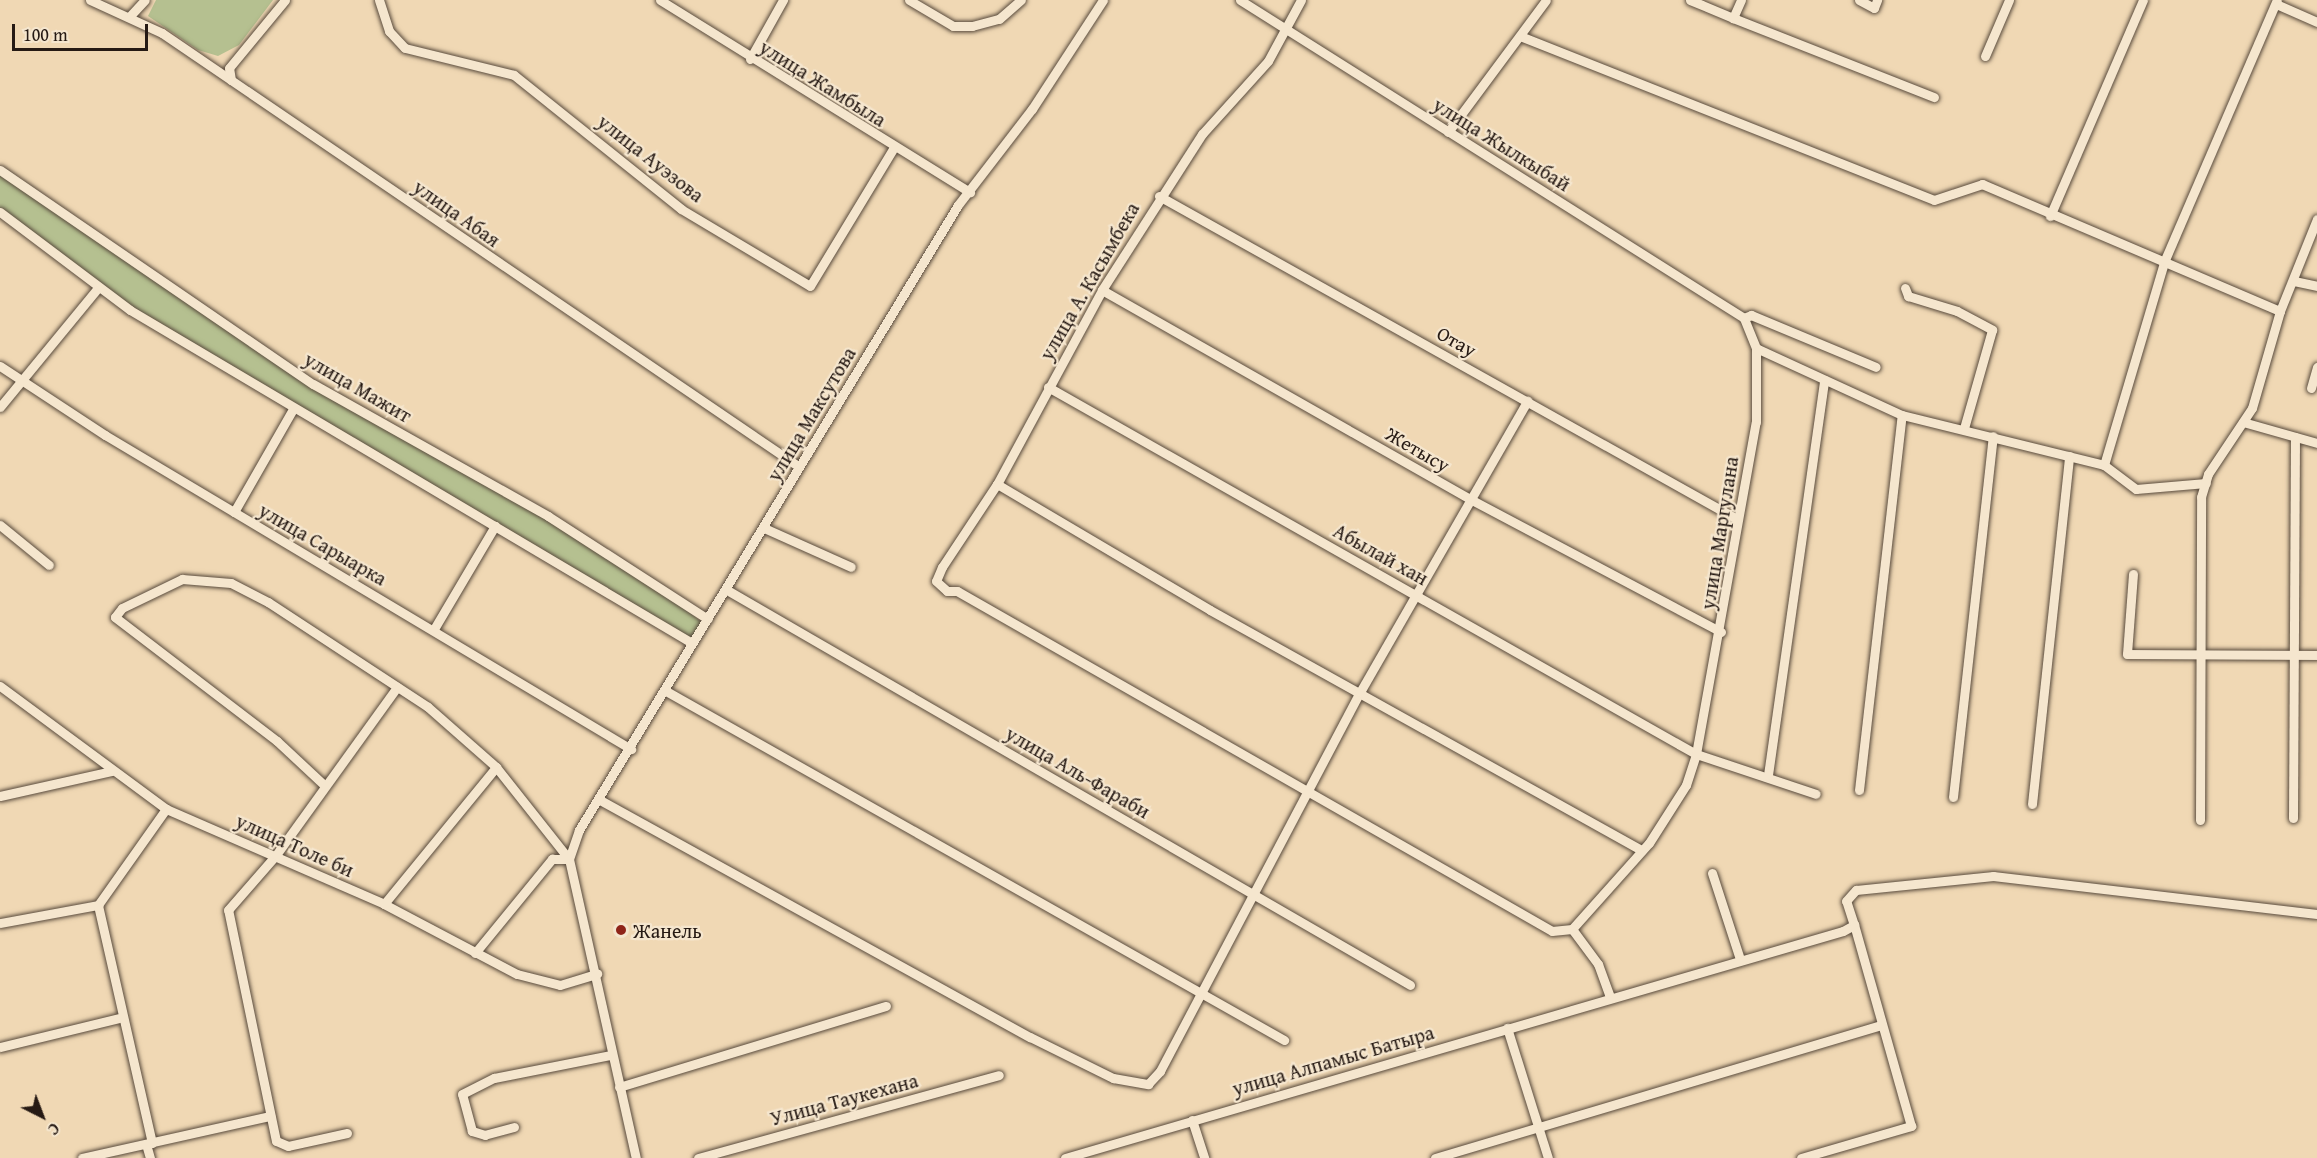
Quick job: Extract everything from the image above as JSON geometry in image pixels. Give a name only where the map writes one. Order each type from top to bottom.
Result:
[{"type":"street","name":"улица Абая","points":[[90,0],[129,17],[231,80],[798,466]]},
{"type":"street","points":[[129,17],[145,0]]},
{"type":"street","points":[[231,80],[229,68],[285,0]]},
{"type":"street","name":"улица Ауэзова","points":[[379,0],[388,30],[405,48],[514,75],[681,209],[810,286],[893,149]]},
{"type":"street","name":"улица Жамбыла","points":[[660,0],[893,149],[970,192]]},
{"type":"street","points":[[750,59],[783,0]]},
{"type":"street","points":[[909,0],[953,26],[972,26],[999,19],[1021,0]]},
{"type":"street","name":"улица Максутова","points":[[569,858],[579,830],[600,800],[666,691],[692,643],[727,590],[798,466],[970,192],[1103,0]]},
{"type":"street","name":"улица Жылкыбай","points":[[1240,0],[1744,318]]},
{"type":"street","name":"улица А. Касымбека","points":[[1301,0],[1268,61],[1202,134],[1159,196],[1102,290],[997,484],[942,567],[936,581],[947,591],[957,591],[1306,792]]},
{"type":"street","points":[[1448,132],[1546,0]]},
{"type":"street","points":[[1690,0],[1934,97]]},
{"type":"street","points":[[1733,18],[1741,0]]},
{"type":"street","points":[[1859,0],[1874,8],[1877,0]]},
{"type":"street","points":[[1985,56],[2009,0]]},
{"type":"street","points":[[2050,216],[2143,0]]},
{"type":"street","points":[[2104,465],[2164,262],[2276,2],[2317,22]]},
{"type":"street","points":[[1520,36],[1934,200],[1982,184],[2050,216],[2280,311]]},
{"type":"street","name":"улица Мажит","points":[[0,170],[313,384],[548,516],[708,619]]},
{"type":"street","name":"Отау","points":[[1159,196],[1737,519]]},
{"type":"street","points":[[0,213],[97,289],[293,409],[692,643]]},
{"type":"street","points":[[2200,820],[2206,483],[2252,408],[2280,311],[2317,219]]},
{"type":"street","points":[[2294,281],[2317,286]]},
{"type":"street","points":[[1905,288],[1908,296],[1957,311],[1992,330],[1964,428]]},
{"type":"street","points":[[0,407],[97,289]]},
{"type":"street","name":"Жетысу","points":[[1102,290],[1470,499],[1721,632]]},
{"type":"street","points":[[1744,318],[1751,315],[1876,367]]},
{"type":"street","name":"улица Маргулана","points":[[1572,929],[1642,850],[1686,785],[1696,754],[1721,632],[1737,519],[1756,422],[1756,348],[1744,318]]},
{"type":"street","points":[[1756,348],[1902,415],[1964,428],[2104,465],[2136,489],[2206,483]]},
{"type":"street","name":"улица Сарыарка","points":[[0,366],[19,382],[631,749]]},
{"type":"street","points":[[2311,387],[2317,367]]},
{"type":"street","points":[[1768,776],[1824,380]]},
{"type":"street","name":"Абылай хан","points":[[1048,387],[1696,754],[1768,776],[1816,794]]},
{"type":"street","points":[[600,800],[1113,1078],[1148,1084],[1200,994],[1360,692],[1527,401]]},
{"type":"street","points":[[234,512],[293,409]]},
{"type":"street","points":[[1859,790],[1902,415]]},
{"type":"street","points":[[2243,422],[2317,443]]},
{"type":"street","points":[[1953,797],[1993,436]]},
{"type":"street","points":[[2293,818],[2295,437]]},
{"type":"street","points":[[2032,804],[2069,456]]},
{"type":"street","points":[[997,484],[1642,850]]},
{"type":"street","points":[[0,525],[50,565]]},
{"type":"street","points":[[434,629],[495,526]]},
{"type":"street","points":[[764,528],[851,567]]},
{"type":"street","points":[[2133,574],[2127,654],[2317,655]]},
{"type":"street","points":[[324,785],[278,741],[115,617],[122,608],[182,579],[231,583],[397,687],[496,767],[569,858],[597,974],[610,1055],[636,1158]]},
{"type":"street","name":"улица Аль-Фараби","points":[[727,590],[1410,985]]},
{"type":"street","name":"улица Толе би","points":[[0,686],[166,809],[384,904],[475,953],[538,982],[560,985],[597,974]]},
{"type":"street","points":[[347,1133],[288,1146],[276,1141],[228,910],[276,855],[324,785],[397,687]]},
{"type":"street","points":[[666,691],[1284,1040]]},
{"type":"street","points":[[384,904],[496,767]]},
{"type":"street","points":[[0,796],[112,771]]},
{"type":"street","points":[[1306,792],[1552,931],[1572,929],[1598,964],[1610,997]]},
{"type":"street","points":[[0,923],[98,905],[166,809]]},
{"type":"street","points":[[475,953],[552,859],[569,858]]},
{"type":"street","points":[[1712,873],[1740,959]]},
{"type":"street","points":[[1801,1158],[1911,1126],[1846,901],[1856,890],[1993,876],[2317,914]]},
{"type":"street","points":[[98,905],[119,1018],[149,1144],[150,1158]]},
{"type":"street","name":"улица Алпамыс Батыра","points":[[1065,1158],[1854,925]]},
{"type":"street","points":[[619,1087],[886,1006]]},
{"type":"street","points":[[0,1047],[119,1018]]},
{"type":"street","points":[[1435,1158],[1882,1025]]},
{"type":"street","points":[[1507,1028],[1548,1158]]},
{"type":"street","points":[[514,1126],[485,1135],[472,1131],[462,1094],[494,1078],[610,1055]]},
{"type":"street","name":"Улица Таукехана","points":[[698,1158],[999,1076]]},
{"type":"street","points":[[82,1158],[270,1116]]},
{"type":"street","points":[[1192,1120],[1204,1158]]},
{"type":"green space","points":[[156,0],[273,0],[239,45],[218,56],[198,50],[148,16]]},
{"type":"green space","points":[[0,171],[313,383],[654,582],[707,627],[695,644],[100,287],[0,211]]},
{"type":"place","name":"Жанель","points":[[621,930]]}]
